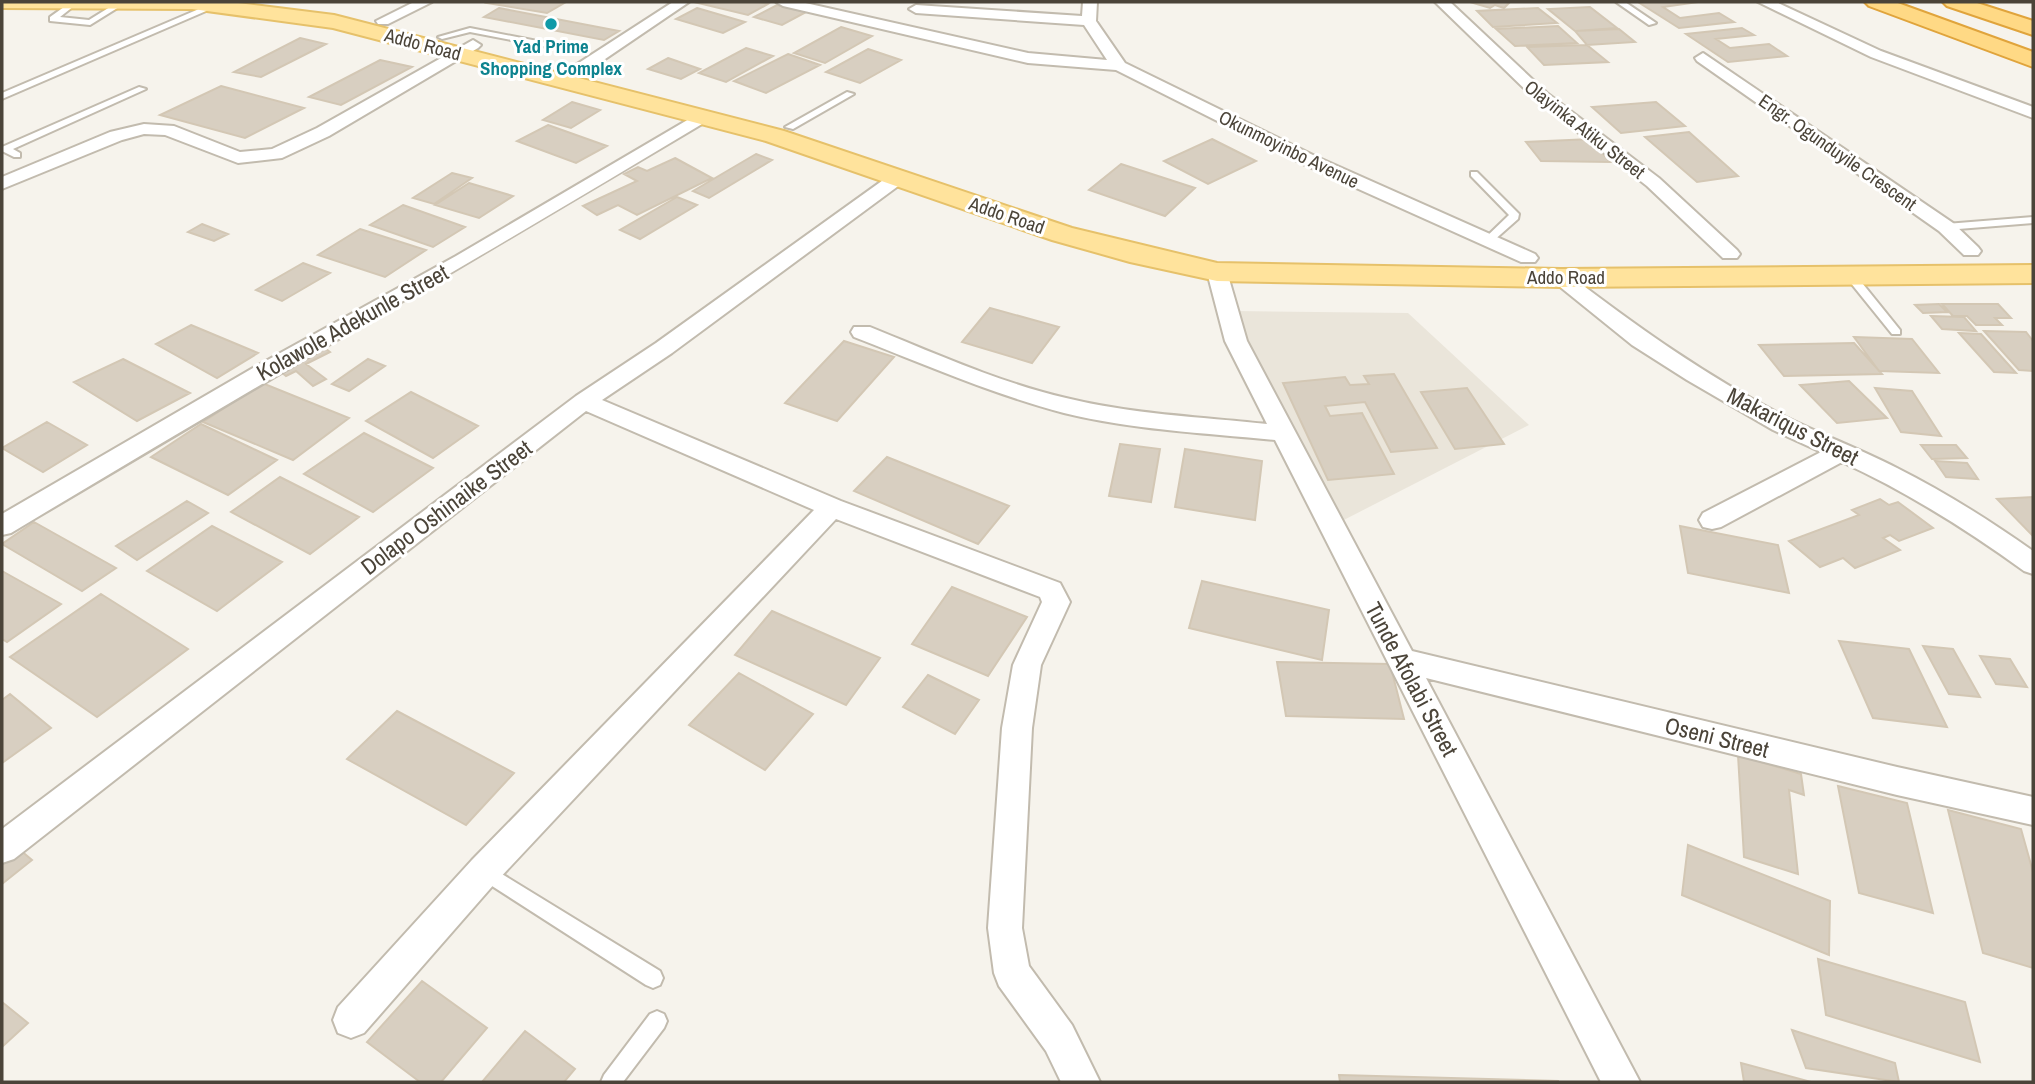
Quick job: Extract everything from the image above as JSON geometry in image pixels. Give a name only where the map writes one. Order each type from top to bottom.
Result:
[{"type":"highway","points":[[1876,2],[2033,60]]},
{"type":"highway","points":[[1903,2],[2033,48]]},
{"type":"highway","points":[[1926,2],[2033,39]]},
{"type":"highway","points":[[1954,2],[2033,28]]},
{"type":"main road","name":"Addo Road","points":[[2,2],[216,5],[334,22],[458,45],[570,59],[900,160],[1137,237],[1181,248],[1229,255],[1320,261],[2033,250]]},
{"type":"main road","name":"Addo Road","points":[[273,2],[347,12],[383,21],[701,117],[775,136],[1062,234],[1130,253],[1217,272],[1561,278],[2033,274]]},
{"type":"street","points":[[383,21],[425,2]]},
{"type":"street","points":[[570,59],[682,2]]},
{"type":"street","points":[[783,2],[1028,58],[1119,66]]},
{"type":"street","points":[[902,31],[918,5],[1089,21],[1090,2]]},
{"type":"street","name":"Olayinka Atiku Street","points":[[1442,2],[1541,96],[1653,182],[1730,254]]},
{"type":"street","points":[[1765,2],[1876,54],[2033,113]]},
{"type":"street","name":"Okunmoyinbo Avenue","points":[[1089,21],[1119,66],[1311,161],[1528,258]]},
{"type":"street","points":[[2,184],[116,136],[144,129],[168,130],[238,158],[276,154],[323,132],[458,45]]},
{"type":"street","name":"Engr. Ogunduyile Crescent","points":[[1703,58],[1946,227],[1970,251]]},
{"type":"street","name":"Kolawole Adekunle Street","points":[[2,526],[261,373],[463,260],[701,117]]},
{"type":"street","name":"Dolapo Oshinaike Street","points":[[2,848],[584,401],[664,348],[899,177]]},
{"type":"street","name":"Tunde Afolabi Street","points":[[1217,272],[1236,341],[1621,1082]]},
{"type":"street","name":"Makariqus Street","points":[[1561,278],[1640,340],[1782,424],[1887,473],[1970,520],[2033,564]]},
{"type":"street","points":[[862,332],[1006,389],[1067,406],[1162,422],[1284,433]]},
{"type":"street","points":[[584,401],[832,507],[1050,590],[1055,596],[1056,602],[1027,665],[1017,727],[1004,928],[1012,973],[1059,1038],[1081,1082]]},
{"type":"street","points":[[1712,520],[1841,452]]},
{"type":"street","points":[[351,1020],[484,871],[832,507]]},
{"type":"street","name":"Oseni Street","points":[[1402,660],[1897,781],[2033,811]]},
{"type":"lane","points":[[1620,2],[1652,23]]},
{"type":"lane","points":[[2,96],[216,5]]},
{"type":"lane","points":[[4,148],[142,89]]},
{"type":"lane","points":[[790,127],[850,94]]},
{"type":"lane","points":[[4,148],[17,155]]},
{"type":"lane","points":[[1474,174],[1514,214],[1488,240]]},
{"type":"lane","points":[[1946,227],[2033,220]]},
{"type":"lane","points":[[1850,275],[1896,332]]},
{"type":"lane","points":[[484,871],[653,978]]},
{"type":"lane","points":[[611,1082],[657,1021]]},
{"type":"shaded area","points":[[1235,311],[1408,313],[1529,425],[1336,524],[1236,341]]},
{"type":"building","points":[[566,2],[547,13],[487,3]]},
{"type":"building","points":[[694,2],[759,2],[768,4],[748,15]]},
{"type":"building","points":[[1470,2],[1510,2],[1504,8],[1495,5],[1490,8]]},
{"type":"building","points":[[1638,2],[1698,2],[1663,7],[1680,18],[1719,13],[1734,22],[1679,28]]},
{"type":"building","points":[[777,5],[806,12],[782,25],[754,17]]},
{"type":"building","points":[[1590,7],[1617,28],[1575,31],[1548,9]]},
{"type":"building","name":"Yad Prime Shopping Complex","points":[[499,8],[619,31],[604,40],[484,17]]},
{"type":"building","points":[[697,8],[745,22],[723,33],[676,19]]},
{"type":"building","points":[[1538,8],[1557,23],[1493,27],[1477,11]]},
{"type":"building","points":[[1558,26],[1577,43],[1515,46],[1496,29]]},
{"type":"building","points":[[841,27],[872,36],[825,63],[794,53]]},
{"type":"building","points":[[1742,28],[1754,35],[1716,39],[1730,48],[1769,44],[1787,56],[1728,62],[1686,34]]},
{"type":"building","points":[[1619,29],[1635,42],[1587,45],[1575,31]]},
{"type":"building","points":[[300,38],[326,44],[261,77],[234,72]]},
{"type":"building","points":[[1587,45],[1608,62],[1544,65],[1527,47]]},
{"type":"building","points":[[746,48],[773,56],[726,82],[699,73]]},
{"type":"building","points":[[868,49],[901,60],[860,83],[826,72]]},
{"type":"building","points":[[788,54],[820,65],[766,93],[734,81]]},
{"type":"building","points":[[668,58],[700,69],[681,79],[648,69]]},
{"type":"building","points":[[380,60],[412,67],[341,105],[309,97]]},
{"type":"building","points":[[221,86],[304,108],[245,138],[160,115]]},
{"type":"building","points":[[572,102],[600,110],[571,128],[543,120]]},
{"type":"building","points":[[1656,102],[1685,126],[1621,133],[1592,107]]},
{"type":"building","points":[[548,125],[607,146],[576,163],[517,141]]},
{"type":"building","points":[[1689,132],[1738,176],[1697,182],[1645,137]]},
{"type":"building","points":[[1212,139],[1256,161],[1208,184],[1164,161]]},
{"type":"building","points":[[1591,139],[1610,162],[1541,161],[1526,142]]},
{"type":"building","points":[[756,154],[772,160],[709,198],[693,191]]},
{"type":"building","points":[[675,158],[712,178],[637,215],[618,205],[597,215],[583,206],[637,181],[624,174],[638,167],[647,171]]},
{"type":"building","points":[[1121,164],[1195,188],[1165,216],[1089,190]]},
{"type":"building","points":[[452,173],[472,178],[434,204],[413,198]]},
{"type":"building","points":[[469,183],[513,196],[479,218],[435,205]]},
{"type":"building","points":[[677,197],[697,205],[640,239],[620,230]]},
{"type":"building","points":[[403,205],[465,227],[433,247],[370,225]]},
{"type":"building","points":[[202,224],[228,234],[214,241],[188,232]]},
{"type":"building","points":[[360,229],[426,250],[385,277],[318,255]]},
{"type":"building","points":[[303,263],[330,273],[282,301],[256,290]]},
{"type":"building","points":[[1939,304],[1947,312],[1923,313],[1915,305]]},
{"type":"building","points":[[1942,304],[1998,304],[2011,318],[1995,318],[2002,325],[1976,325],[1967,316],[1953,316]]},
{"type":"building","points":[[990,308],[1059,327],[1032,363],[962,342]]},
{"type":"building","points":[[1931,316],[1964,317],[1976,331],[1942,329]]},
{"type":"building","points":[[191,325],[258,353],[217,378],[156,344]]},
{"type":"building","points":[[1984,331],[2026,332],[2033,341],[2033,371],[2019,370]]},
{"type":"building","points":[[1959,333],[1981,334],[2016,373],[1994,372]]},
{"type":"building","points":[[1854,337],[1912,339],[1939,373],[1879,371]]},
{"type":"building","points":[[844,341],[894,357],[837,421],[785,403]]},
{"type":"building","points":[[1854,343],[1882,374],[1784,376],[1759,345]]},
{"type":"building","points":[[321,345],[330,352],[306,364],[326,379],[313,386],[296,371],[286,376],[275,367]]},
{"type":"building","points":[[123,359],[190,393],[137,421],[74,382]]},
{"type":"building","points":[[368,359],[385,366],[349,391],[332,384]]},
{"type":"building","points":[[1394,374],[1437,448],[1391,452],[1365,402],[1325,406],[1330,416],[1362,413],[1394,474],[1328,480],[1283,383],[1345,377],[1350,385],[1369,384],[1364,376]]},
{"type":"building","points":[[1849,381],[1887,418],[1837,423],[1800,385]]},
{"type":"building","points":[[262,383],[349,418],[293,460],[203,422]]},
{"type":"building","points":[[1467,388],[1504,444],[1455,449],[1421,392]]},
{"type":"building","points":[[1875,388],[1912,391],[1941,436],[1901,432]]},
{"type":"building","points":[[411,392],[478,426],[433,458],[366,421]]},
{"type":"building","points":[[47,422],[87,445],[43,472],[2,448]]},
{"type":"building","points":[[201,424],[277,460],[228,495],[151,457]]},
{"type":"building","points":[[364,433],[433,468],[373,512],[304,474]]},
{"type":"building","points":[[1120,444],[1160,449],[1151,502],[1109,496]]},
{"type":"building","points":[[1921,445],[1956,445],[1967,458],[1932,459]]},
{"type":"building","points":[[1185,449],[1262,461],[1255,520],[1175,507]]},
{"type":"building","points":[[887,457],[1009,506],[978,544],[854,491]]},
{"type":"building","points":[[1935,461],[1967,463],[1978,479],[1946,477]]},
{"type":"building","points":[[280,477],[359,517],[310,554],[231,512]]},
{"type":"building","points":[[2033,497],[2033,536],[1997,499]]},
{"type":"building","points":[[1880,499],[1889,505],[1898,502],[1933,528],[1899,541],[1890,535],[1883,538],[1900,550],[1855,568],[1843,558],[1820,567],[1789,541],[1859,515],[1852,510]]},
{"type":"building","points":[[187,501],[208,513],[137,560],[116,546]]},
{"type":"building","points":[[34,522],[116,568],[82,591],[2,544]]},
{"type":"building","points":[[212,526],[282,562],[217,611],[147,571]]},
{"type":"building","points":[[1680,526],[1778,545],[1789,593],[1688,573]]},
{"type":"building","points":[[2,571],[61,604],[7,642],[2,639]]},
{"type":"building","points":[[1202,581],[1329,610],[1322,660],[1189,628]]},
{"type":"building","points":[[952,587],[1027,617],[988,676],[912,644]]},
{"type":"building","points":[[101,594],[188,649],[97,717],[10,657]]},
{"type":"building","points":[[772,611],[880,658],[846,705],[735,655]]},
{"type":"building","points":[[1839,641],[1909,649],[1947,727],[1873,718]]},
{"type":"building","points":[[1923,646],[1953,649],[1980,697],[1949,694]]},
{"type":"building","points":[[1980,656],[2010,659],[2027,687],[1996,684]]},
{"type":"building","points":[[1277,662],[1390,664],[1404,719],[1286,716]]},
{"type":"building","points":[[739,673],[813,714],[765,770],[689,725]]},
{"type":"building","points":[[928,675],[979,700],[955,734],[903,707]]},
{"type":"building","points":[[10,694],[51,728],[2,763],[2,700]]},
{"type":"building","points":[[397,711],[514,773],[466,825],[347,759]]},
{"type":"building","points":[[1738,755],[1801,774],[1804,795],[1789,790],[1798,874],[1744,857]]},
{"type":"building","points":[[1838,786],[1907,803],[1933,913],[1859,893]]},
{"type":"building","points":[[1948,810],[2021,829],[2033,872],[2033,968],[1983,953]]},
{"type":"building","points":[[1688,845],[1830,901],[1829,955],[1682,895]]},
{"type":"building","points":[[19,849],[32,860],[2,884],[2,863]]},
{"type":"building","points":[[1818,959],[1965,1002],[1980,1062],[1826,1015]]},
{"type":"building","points":[[422,981],[487,1028],[441,1082],[420,1082],[367,1042]]},
{"type":"building","points":[[2,1002],[28,1023],[2,1047]]},
{"type":"building","points":[[1792,1030],[1895,1063],[1899,1082],[1806,1068]]},
{"type":"building","points":[[525,1031],[575,1069],[564,1082],[482,1082]]},
{"type":"building","points":[[1741,1063],[1811,1082],[1744,1082]]},
{"type":"building","points":[[1339,1075],[1558,1081],[1558,1082],[1340,1082]]},
{"type":"place","name":"Yad Prime Shopping Complex","points":[[551,24]]}]
